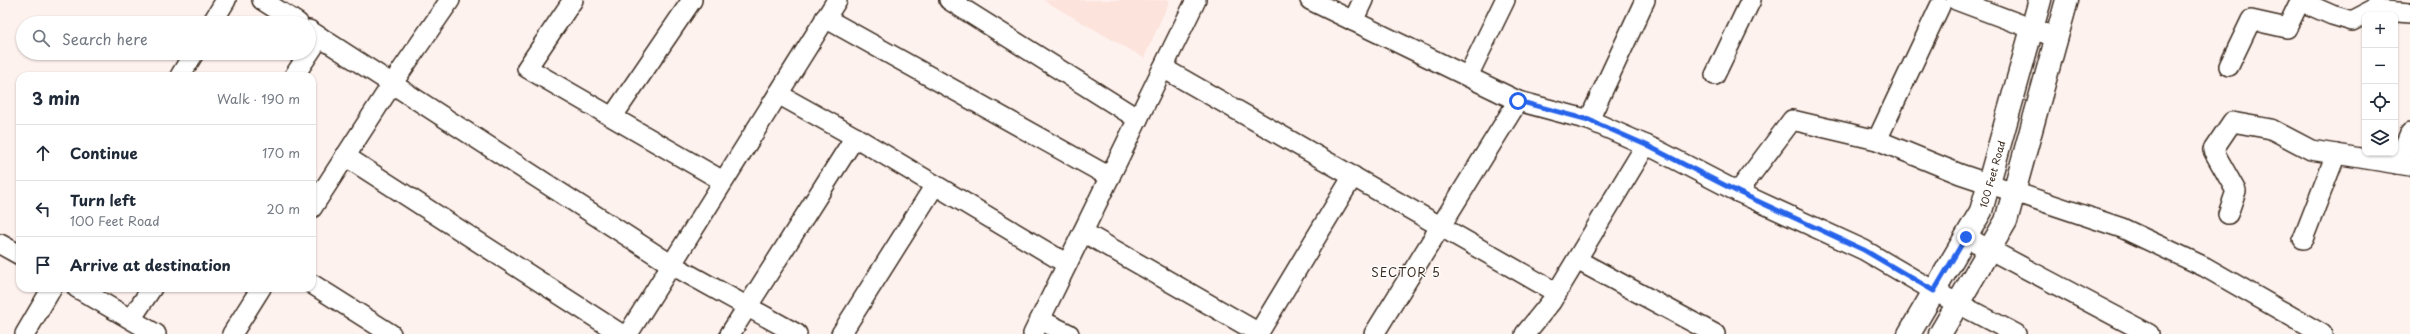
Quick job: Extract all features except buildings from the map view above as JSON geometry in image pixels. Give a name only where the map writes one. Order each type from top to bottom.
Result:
[{"type":"main road","name":"100 Feet Road","points":[[1909,334],[1981,211],[2040,0]]},
{"type":"main road","points":[[1940,334],[2006,221],[2067,0]]},
{"type":"street","points":[[216,16],[226,0]]},
{"type":"street","points":[[262,0],[287,16]]},
{"type":"street","points":[[316,202],[392,84],[450,0]]},
{"type":"street","points":[[573,0],[527,68],[613,116],[723,181]]},
{"type":"street","points":[[613,116],[692,0]]},
{"type":"street","points":[[628,334],[837,0]]},
{"type":"street","points":[[949,0],[1138,119]]},
{"type":"street","points":[[1069,334],[1036,327],[1196,0]]},
{"type":"street","points":[[1310,0],[1518,101],[1589,120],[1646,145],[1738,192],[1864,250],[1934,291],[2016,334]]},
{"type":"street","points":[[1353,21],[1363,0]]},
{"type":"street","points":[[1468,76],[1505,0]]},
{"type":"street","points":[[1589,120],[1645,0]]},
{"type":"street","points":[[1715,75],[1751,0]]},
{"type":"street","points":[[2229,66],[2250,20],[2287,28],[2300,1],[2332,15],[2352,21],[2373,10],[2410,13]]},
{"type":"street","points":[[1877,140],[1948,3],[2057,38]]},
{"type":"street","points":[[825,18],[1110,177]]},
{"type":"street","points":[[316,35],[672,265],[797,334]]},
{"type":"street","points":[[182,72],[190,60]]},
{"type":"street","points":[[296,72],[302,60]]},
{"type":"street","points":[[1163,68],[1557,293]]},
{"type":"street","points":[[778,94],[855,137],[1067,264]]},
{"type":"street","points":[[1374,334],[1518,101]]},
{"type":"street","points":[[1738,192],[1792,120],[1877,140],[1989,184],[2129,231],[2205,267],[2322,334]]},
{"type":"street","points":[[2228,214],[2236,191],[2213,150],[2232,122],[2271,129],[2310,150],[2403,165],[2410,133]]},
{"type":"street","points":[[730,334],[855,137]]},
{"type":"street","points":[[1525,334],[1557,293],[1646,145]]},
{"type":"street","points":[[2303,239],[2336,154]]},
{"type":"street","points":[[345,156],[621,334]]},
{"type":"street","points":[[1083,232],[1259,334],[1353,176]]},
{"type":"street","points":[[841,334],[935,185]]},
{"type":"street","points":[[1966,237],[2149,334]]},
{"type":"street","points":[[0,244],[16,253]]},
{"type":"street","points":[[1577,260],[1714,334]]},
{"type":"street","points":[[316,287],[391,334]]},
{"type":"street","points":[[25,334],[50,292]]},
{"type":"street","points":[[84,292],[156,334]]},
{"type":"street","points":[[131,319],[149,292]]},
{"type":"street","points":[[232,334],[258,292]]},
{"type":"shaded area","points":[[1043,0],[1170,0],[1144,58]]},
{"type":"district","name":"SECTOR 5","points":[[1406,272]]},
{"type":"route","points":[[1518,101],[1589,120],[1657,150],[1738,192],[1864,250],[1934,291],[1966,237]]}]
